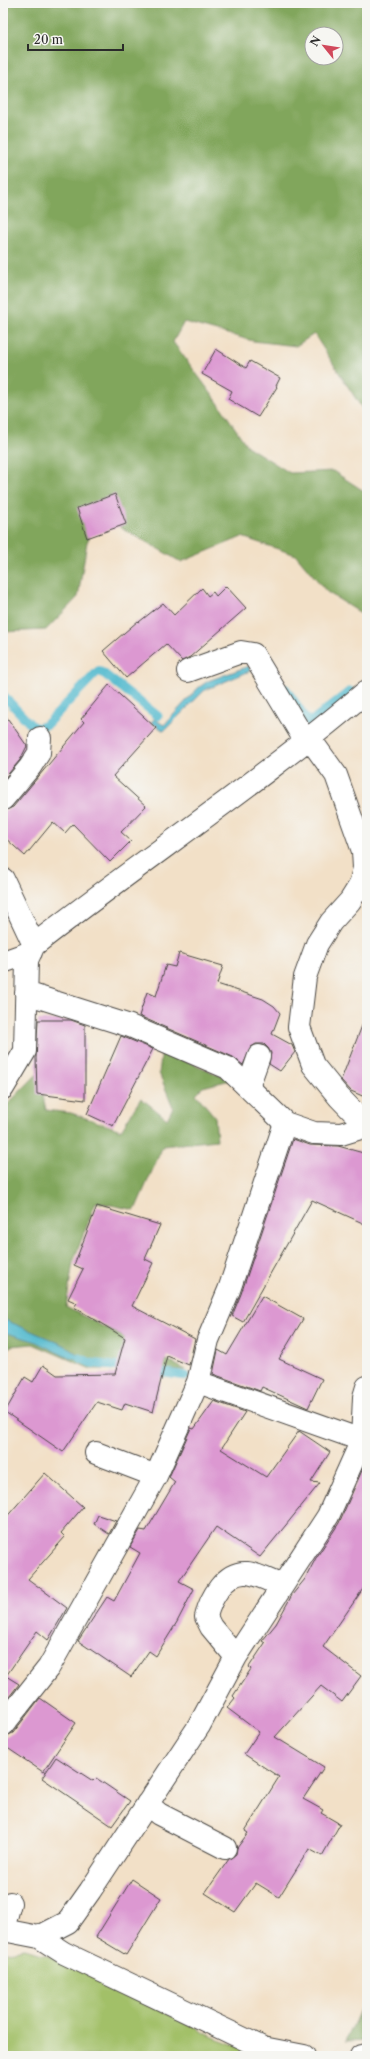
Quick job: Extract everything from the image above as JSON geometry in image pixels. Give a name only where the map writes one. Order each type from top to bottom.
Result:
[{"type":"street","points":[[26,993],[130,1026],[228,1068],[285,1123],[314,1133],[341,1134],[366,1126],[339,1097],[313,1065],[299,1028],[305,977],[317,944],[330,922],[350,902],[360,885],[364,868],[363,851],[336,775],[308,740],[253,654],[241,652],[188,671]]},
{"type":"street","points":[[3,962],[32,949],[113,884],[308,740],[367,691]]},
{"type":"street","points":[[3,799],[30,767],[39,753],[40,738]]},
{"type":"street","points":[[3,880],[32,949],[27,960],[25,1051],[3,1088]]},
{"type":"street","points":[[248,1087],[259,1056]]},
{"type":"street","points":[[3,1725],[49,1667],[156,1476],[198,1382],[208,1340],[230,1290],[285,1123]]},
{"type":"street","points":[[198,1382],[364,1441]]},
{"type":"street","points":[[40,1937],[68,1922],[90,1891],[199,1726],[236,1657],[328,1516],[364,1441],[364,1397],[367,1387]]},
{"type":"street","points":[[96,1453],[156,1476]]},
{"type":"street","points":[[236,1657],[211,1627],[206,1617],[208,1606],[225,1581],[235,1575],[248,1573],[282,1586]]},
{"type":"street","points":[[147,1804],[159,1814],[224,1848]]},
{"type":"street","points":[[10,1903],[3,1930],[40,1937],[64,1953],[263,2048],[304,2056]]},
{"type":"street","points":[[361,2056],[367,2055]]},
{"type":"green space","points":[[3,3],[367,3],[367,416],[314,334],[296,346],[253,341],[184,322],[173,342],[219,404],[247,446],[290,473],[333,471],[367,493],[367,617],[327,592],[296,555],[242,537],[181,562],[101,516],[87,542],[78,597],[46,630],[3,632]]},
{"type":"green space","points":[[162,1050],[230,1080],[203,1087],[196,1094],[215,1117],[217,1140],[163,1146],[135,1210],[96,1202],[73,1262],[66,1307],[186,1370],[91,1369],[33,1344],[11,1346],[3,1354],[3,1109],[38,1073],[46,1110],[71,1113],[121,1130],[141,1098],[167,1119],[173,1107],[159,1073]]},
{"type":"green space","points":[[25,1949],[64,1961],[213,2037],[264,2056],[3,2056],[3,1953]]},
{"type":"green space","points":[[367,1994],[367,2040],[346,2041]]},
{"type":"water","points":[[249,666],[250,671],[205,690],[164,731],[151,722],[154,719],[164,725],[198,688],[208,681]]},
{"type":"water","points":[[3,1319],[64,1345],[91,1363],[65,1356],[34,1341],[3,1332]]},
{"type":"building","points":[[216,349],[246,368],[250,361],[280,378],[276,386],[277,387],[258,417],[228,399],[232,391],[202,374]]},
{"type":"building","points":[[115,494],[126,524],[87,538],[77,508]]},
{"type":"building","points":[[226,586],[246,608],[190,657],[182,661],[166,644],[126,678],[103,651],[138,621],[139,622],[163,603],[174,615],[202,588],[208,596],[213,592],[216,596]]},
{"type":"building","points":[[109,685],[156,728],[113,776],[146,806],[121,832],[131,841],[110,862],[73,824],[65,833],[53,822],[25,856],[3,836],[3,811],[13,807],[84,722],[81,719]]},
{"type":"building","points":[[3,712],[27,746],[20,760],[3,780]]},
{"type":"building","points":[[179,953],[223,966],[217,984],[263,999],[274,1006],[280,1013],[272,1034],[292,1045],[295,1052],[280,1071],[269,1064],[271,1053],[264,1044],[256,1044],[251,1047],[243,1065],[233,1057],[139,1016],[147,992],[156,996],[166,965],[175,967]]},
{"type":"building","points":[[365,1018],[367,1018],[367,1098],[351,1091],[341,1080]]},
{"type":"building","points":[[38,1020],[71,1020],[85,1025],[85,1100],[37,1094],[36,1058]]},
{"type":"building","points":[[121,1036],[153,1049],[113,1126],[87,1114]]},
{"type":"building","points":[[293,1139],[310,1145],[338,1146],[367,1154],[367,1225],[312,1200],[243,1322],[232,1316],[241,1294]]},
{"type":"building","points":[[97,1206],[160,1225],[145,1259],[153,1263],[132,1306],[195,1339],[189,1365],[167,1356],[153,1412],[125,1403],[122,1410],[97,1402],[63,1452],[5,1412],[25,1377],[33,1382],[43,1365],[57,1375],[115,1374],[125,1338],[74,1307],[77,1303],[68,1299],[83,1269],[74,1265]]},
{"type":"building","points":[[262,1296],[303,1319],[279,1359],[322,1379],[308,1408],[262,1387],[260,1391],[213,1374],[218,1350],[227,1355]]},
{"type":"building","points":[[214,1401],[245,1412],[221,1449],[266,1477],[299,1431],[330,1452],[311,1482],[320,1483],[260,1557],[216,1527],[179,1581],[194,1589],[177,1622],[156,1656],[149,1651],[131,1677],[78,1641],[107,1597],[114,1601],[140,1553],[130,1547],[140,1530],[146,1531],[175,1482],[169,1477],[191,1428],[194,1429]]},
{"type":"building","points":[[367,1459],[367,1583],[323,1647],[361,1676],[342,1702],[321,1686],[275,1737],[324,1767],[303,1799],[323,1810],[321,1813],[340,1824],[322,1856],[309,1849],[279,1897],[256,1883],[235,1912],[205,1893],[229,1859],[236,1854],[237,1848],[248,1833],[245,1831],[279,1777],[244,1754],[259,1732],[227,1708],[235,1698],[233,1696],[251,1669],[249,1667],[265,1643],[262,1641],[276,1624],[292,1595],[305,1579],[316,1558],[339,1523]]},
{"type":"building","points":[[45,1473],[83,1507],[61,1533],[65,1537],[28,1579],[67,1608],[48,1640],[37,1631],[6,1676],[19,1684],[3,1705],[3,1521]]},
{"type":"building","points":[[98,1515],[116,1521],[109,1534],[94,1524]]},
{"type":"building","points":[[40,1698],[76,1723],[43,1772],[3,1745],[3,1737],[13,1733]]},
{"type":"building","points":[[56,1757],[93,1781],[96,1778],[130,1801],[112,1826],[42,1778]]},
{"type":"building","points":[[132,1879],[161,1898],[126,1955],[96,1937]]},
{"type":"waterway","points":[[3,695],[32,726],[38,728],[47,724],[98,671],[103,673],[158,716]]},
{"type":"waterway","points":[[286,689],[309,723],[350,691]]},
{"type":"waterway","points":[[80,1358],[91,1363],[128,1368]]},
{"type":"waterway","points":[[152,1371],[186,1376]]}]
